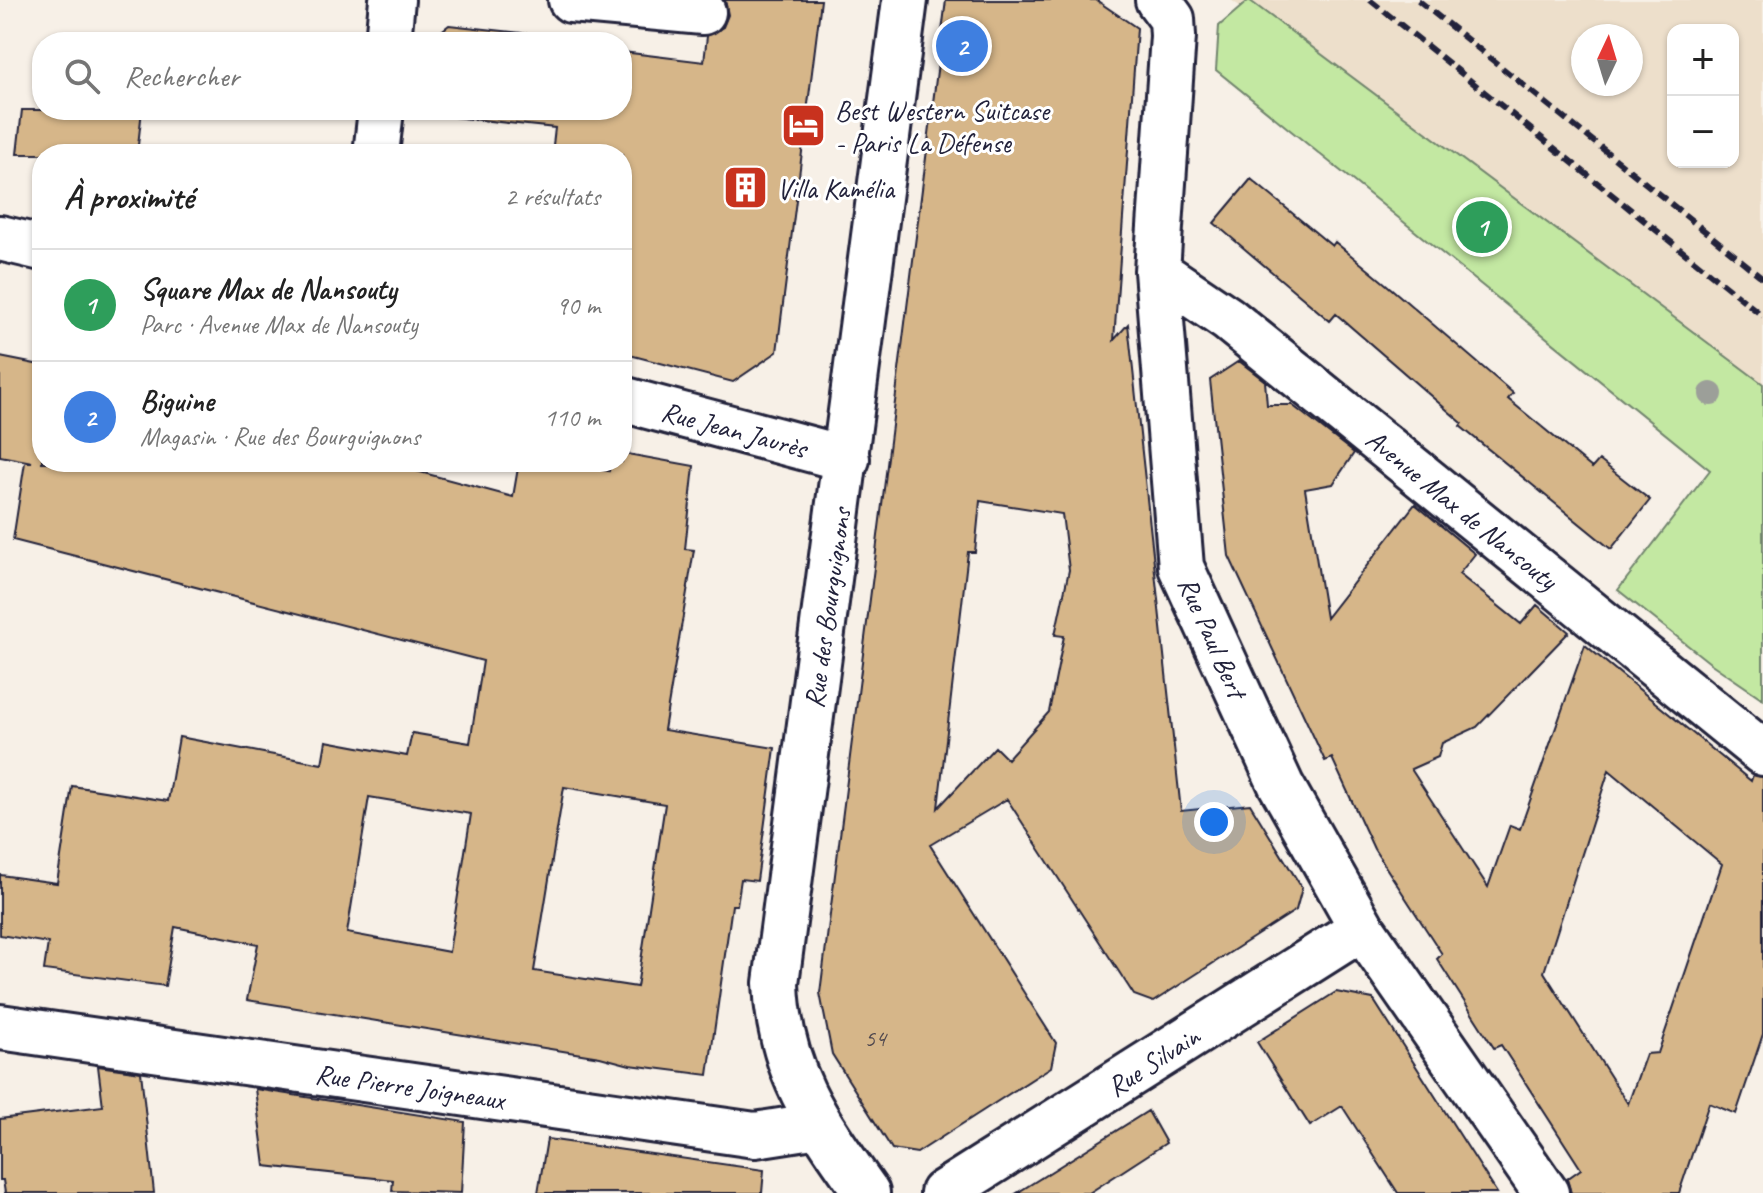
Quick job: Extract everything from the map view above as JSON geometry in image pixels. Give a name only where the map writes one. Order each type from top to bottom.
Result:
[{"type":"street","points":[[389,32],[392,0]]},
{"type":"street","points":[[571,0],[703,12]]},
{"type":"street","name":"Rue des Bourguignons","points":[[867,1193],[819,1125],[787,1059],[778,1022],[776,983],[905,0]]},
{"type":"street","name":"Rue Paul Bert","points":[[1158,0],[1172,19],[1173,42],[1157,271],[1181,567],[1281,785],[1362,928],[1546,1193]]},
{"type":"street","points":[[377,144],[380,120]]},
{"type":"street","points":[[0,238],[32,246]]},
{"type":"street","name":"Avenue Max de Nansouty","points":[[1157,271],[1228,319],[1763,753]]},
{"type":"street","name":"Rue Jean Jaurès","points":[[632,402],[847,459]]},
{"type":"street","name":"Rue Silvain","points":[[943,1193],[1362,928]]},
{"type":"street","name":"Rue Pierre Joigneaux","points":[[0,1027],[755,1135],[819,1125]]},
{"type":"shaded area","points":[[1231,0],[1249,0],[1241,7]]},
{"type":"shaded area","points":[[1249,0],[1763,0],[1763,384]]},
{"type":"green space","points":[[1249,0],[1763,384],[1763,699],[1710,663],[1618,590],[1710,470],[1216,70],[1219,26]]},
{"type":"building","name":"Villa Kamélia","points":[[725,0],[821,0],[777,352],[733,382],[632,356],[632,144],[553,144],[555,128],[481,120],[632,120],[632,53],[704,62],[707,36],[723,27],[728,15]]},
{"type":"building","points":[[946,0],[1096,0],[1137,28],[1114,340],[1128,324],[1181,811],[1250,804],[1302,888],[1296,910],[1153,1002],[1134,995],[1007,799],[930,845],[1056,1043],[1051,1067],[917,1153],[892,1149],[832,1054],[820,993]],"holes":[[[980,501],[1062,514],[1069,570],[1055,635],[1064,636],[1049,712],[1007,759],[995,747],[938,808],[968,552],[975,552]]]},
{"type":"building","points":[[449,25],[511,32],[440,32]]},
{"type":"building","points":[[22,110],[32,110],[32,120],[141,120],[138,144],[32,144],[32,154],[17,154]]},
{"type":"building","points":[[1251,179],[1332,246],[1335,242],[1387,285],[1513,393],[1508,399],[1592,468],[1599,460],[1650,500],[1611,549],[1460,426],[1462,423],[1336,314],[1330,321],[1214,223]]},
{"type":"building","points":[[0,357],[32,363],[32,462],[0,456]]},
{"type":"building","points":[[1239,361],[1265,381],[1267,405],[1292,405],[1354,453],[1333,484],[1305,489],[1326,618],[1415,504],[1475,554],[1459,574],[1521,624],[1537,605],[1569,632],[1477,727],[1442,743],[1438,757],[1411,769],[1488,887],[1510,825],[1520,829],[1585,645],[1751,781],[1753,775],[1763,777],[1763,1034],[1736,1114],[1709,1103],[1679,1193],[1571,1193],[1567,1179],[1581,1169],[1501,1045],[1494,1048],[1437,959],[1442,954],[1374,849],[1332,758],[1325,761],[1229,556],[1210,380]],"holes":[[[1609,770],[1722,864],[1658,1053],[1646,1054],[1628,1104],[1544,972]]]},
{"type":"building","points":[[632,455],[694,466],[685,549],[694,550],[664,730],[775,748],[757,881],[741,879],[737,905],[732,905],[708,1075],[630,1065],[600,1057],[247,1000],[258,944],[175,927],[165,986],[44,970],[48,943],[0,935],[0,875],[57,883],[72,786],[168,801],[179,737],[322,764],[326,741],[407,756],[412,733],[470,743],[483,661],[13,540],[25,462],[32,462],[32,472],[420,472],[513,497],[517,472],[632,472]],"holes":[[[564,787],[665,804],[637,987],[534,971]],[[369,797],[471,814],[449,952],[347,933]]]},
{"type":"building","points":[[1336,992],[1373,999],[1497,1193],[1398,1193],[1342,1106],[1310,1126],[1257,1042]]},
{"type":"building","points":[[98,1066],[141,1072],[154,1193],[5,1193],[3,1180],[0,1180],[0,1119],[103,1106]]},
{"type":"building","points":[[255,1089],[465,1122],[461,1193],[392,1191],[393,1180],[265,1166]]},
{"type":"building","points":[[1148,1111],[1166,1143],[1089,1193],[1017,1193]]},
{"type":"building","points":[[547,1139],[764,1170],[762,1193],[538,1193]]},
{"type":"railway","points":[[1370,0],[1763,316]]},
{"type":"railway","points":[[1418,0],[1763,278]]},
{"type":"place","name":"Biguine","points":[[962,46]]},
{"type":"place","name":"Best Western Suitcase - Paris La Défense","points":[[804,126]]},
{"type":"place","name":"Villa Kamélia","points":[[746,188]]},
{"type":"place","name":"Square Max de Nansouty","points":[[1482,227]]}]
